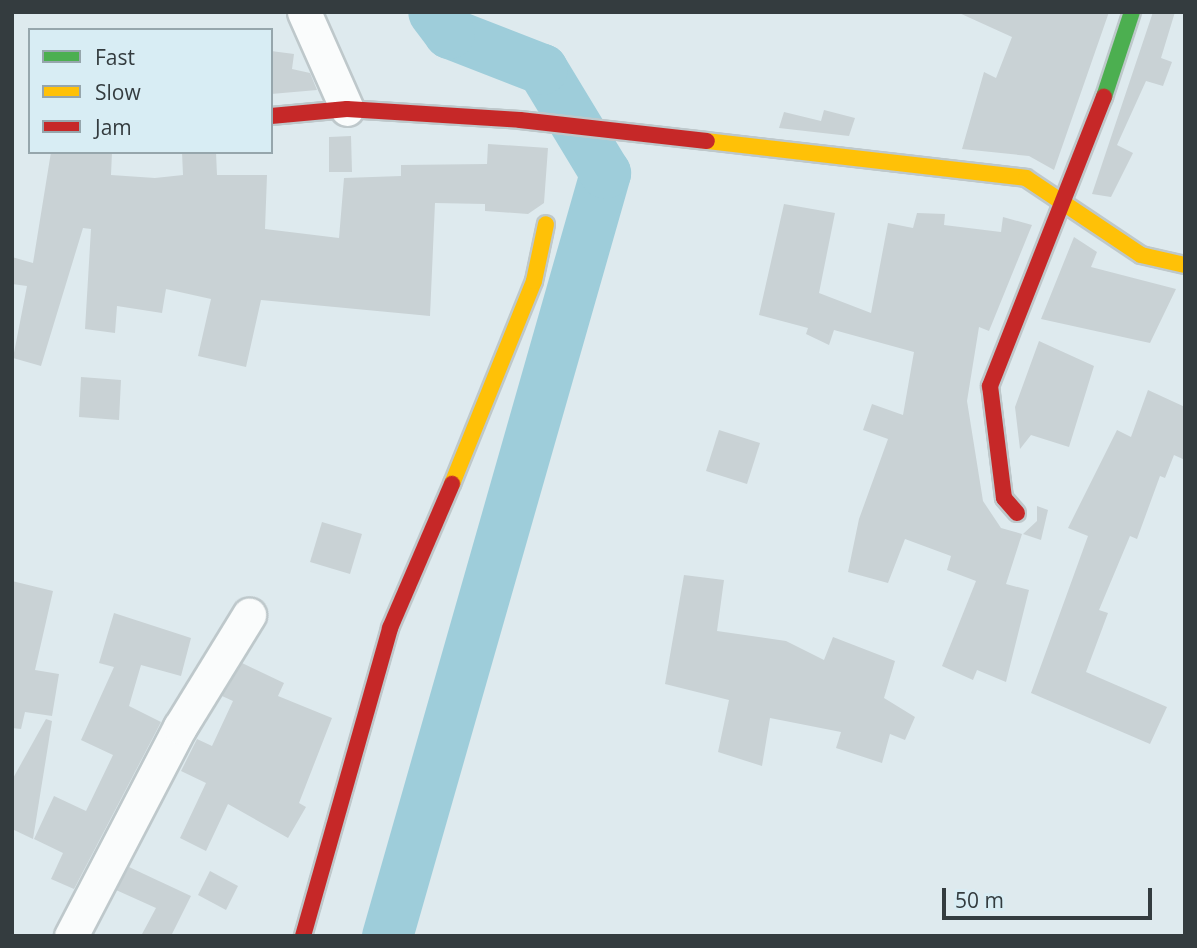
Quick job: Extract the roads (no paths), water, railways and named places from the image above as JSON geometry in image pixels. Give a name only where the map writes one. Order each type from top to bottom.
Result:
[{"type":"street","points":[[304,12],[347,108]]},
{"type":"street","points":[[1017,513],[1004,498],[990,386],[1064,202],[1132,12]]},
{"type":"street","points":[[273,116],[347,108],[520,120],[1026,178],[1141,255],[1185,265]]},
{"type":"street","points":[[303,936],[390,628],[505,361],[534,281],[546,224]]},
{"type":"street","points":[[71,936],[180,727],[249,615]]},
{"type":"waterway","points":[[387,936],[605,173],[542,69],[449,33],[433,12]]}]
